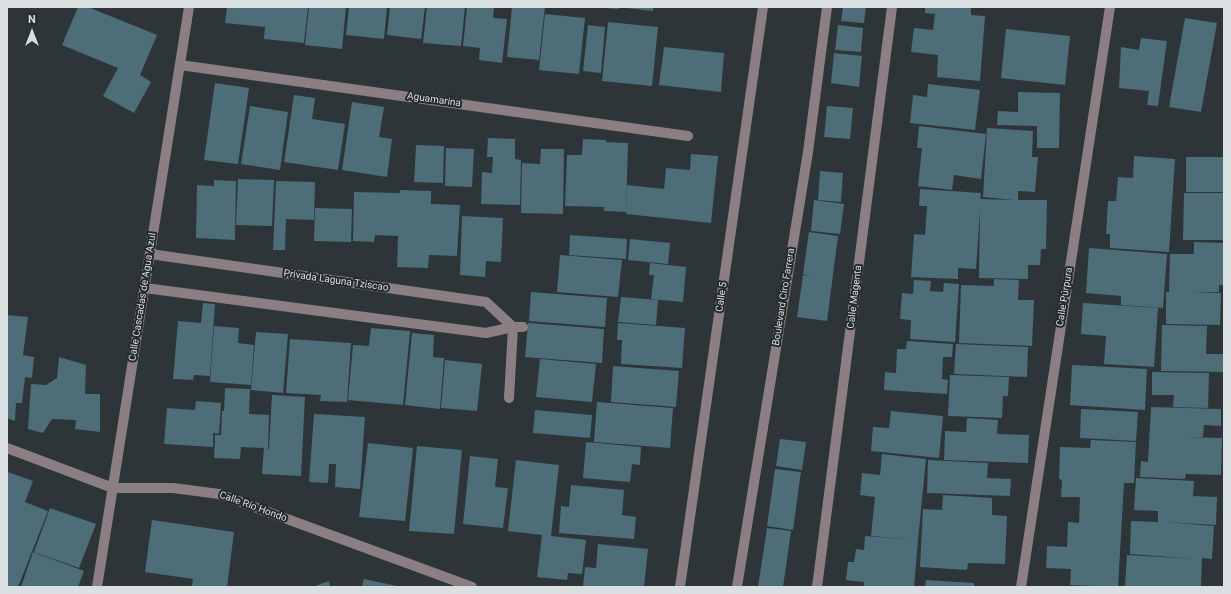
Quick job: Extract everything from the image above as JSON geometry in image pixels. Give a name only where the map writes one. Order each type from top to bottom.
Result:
[{"type":"street","name":"Calle Cascadas de Agua Azul","points":[[97,587],[189,7]]},
{"type":"street","name":"Calle 5","points":[[680,587],[762,7]]},
{"type":"street","name":"Boulevard Ciro Farrera","points":[[737,587],[808,152],[827,7]]},
{"type":"street","name":"Calle Magenta","points":[[817,587],[892,7]]},
{"type":"street","name":"Calle Púrpura","points":[[1021,587],[1110,7]]},
{"type":"street","name":"Aguamarina","points":[[180,65],[688,136]]},
{"type":"street","name":"Privada Laguna Tziscao","points":[[150,254],[486,302],[512,327]]},
{"type":"street","points":[[144,288],[486,333],[512,327],[523,327]]},
{"type":"street","points":[[509,398],[512,327]]},
{"type":"street","name":"Calle Río Hondo","points":[[7,448],[113,488],[173,488],[219,494],[472,587]]},
{"type":"building","points":[[78,7],[88,7],[157,35],[140,75],[151,82],[134,113],[103,96],[118,68],[62,45]]},
{"type":"building","points":[[227,7],[308,7],[304,43],[264,39],[265,27],[225,23]]},
{"type":"building","points":[[309,7],[346,7],[342,49],[305,45]]},
{"type":"building","points":[[349,7],[387,7],[384,39],[346,35]]},
{"type":"building","points":[[390,7],[425,7],[421,39],[387,35]]},
{"type":"building","points":[[427,7],[465,7],[461,46],[423,43]]},
{"type":"building","points":[[467,7],[494,7],[493,18],[507,19],[502,63],[479,60],[480,48],[463,46]]},
{"type":"building","points":[[512,7],[545,7],[539,60],[507,57]]},
{"type":"building","points":[[619,7],[619,9],[604,8]]},
{"type":"building","points":[[653,7],[653,11],[626,8]]},
{"type":"building","points":[[843,7],[866,7],[864,23],[841,21]]},
{"type":"building","points":[[925,7],[971,7],[971,15],[985,16],[980,81],[937,77],[938,55],[911,52],[914,28],[933,30],[935,14],[925,13]]},
{"type":"building","points":[[545,14],[585,18],[579,74],[539,70]]},
{"type":"building","points":[[1185,18],[1217,23],[1201,112],[1169,107]]},
{"type":"building","points":[[608,22],[658,27],[652,86],[602,81]]},
{"type":"building","points":[[588,25],[605,27],[601,73],[583,71]]},
{"type":"building","points":[[838,25],[863,28],[861,52],[835,50]]},
{"type":"building","points":[[1006,29],[1070,36],[1065,85],[1001,78]]},
{"type":"building","points":[[1141,38],[1167,41],[1158,106],[1147,105],[1149,91],[1119,88],[1121,47],[1139,50]]},
{"type":"building","points":[[664,47],[724,53],[721,92],[659,85]]},
{"type":"building","points":[[834,53],[862,56],[859,87],[831,83]]},
{"type":"building","points":[[215,83],[249,88],[238,164],[204,160]]},
{"type":"building","points":[[928,84],[980,90],[975,130],[910,123],[913,95],[927,97]]},
{"type":"building","points":[[1018,92],[1060,93],[1059,148],[1037,148],[1037,126],[997,125],[998,111],[1018,112]]},
{"type":"building","points":[[294,95],[315,98],[312,119],[345,124],[338,170],[284,162]]},
{"type":"building","points":[[352,102],[384,107],[379,137],[392,139],[387,177],[342,170]]},
{"type":"building","points":[[250,106],[288,112],[280,170],[241,164]]},
{"type":"building","points":[[827,106],[853,108],[850,139],[824,137]]},
{"type":"building","points":[[919,126],[986,134],[981,179],[954,175],[952,190],[918,186],[922,148],[917,148]]},
{"type":"building","points":[[987,128],[1033,131],[1032,157],[1038,157],[1035,192],[1018,191],[1018,200],[1047,200],[1046,249],[1041,249],[1040,265],[1028,265],[1028,279],[979,278],[980,210],[976,269],[958,268],[958,279],[911,277],[914,234],[925,235],[927,206],[919,206],[920,189],[981,193],[980,199],[1014,200],[983,197]]},
{"type":"building","points":[[488,138],[515,139],[515,159],[521,160],[520,205],[481,204],[482,172],[492,173],[493,157],[487,157]]},
{"type":"building","points":[[583,139],[628,143],[626,212],[604,211],[604,207],[565,206],[567,155],[582,155]]},
{"type":"building","points":[[416,145],[444,146],[443,183],[414,182]]},
{"type":"building","points":[[446,148],[474,149],[472,187],[445,186]]},
{"type":"building","points":[[541,149],[564,149],[563,214],[521,213],[522,163],[540,164]]},
{"type":"building","points":[[691,154],[718,156],[711,223],[626,214],[627,185],[664,189],[666,168],[690,170]]},
{"type":"building","points":[[1134,156],[1175,159],[1169,252],[1110,248],[1110,234],[1106,234],[1108,201],[1116,201],[1118,177],[1133,178]]},
{"type":"building","points":[[1186,157],[1224,157],[1224,192],[1186,192]]},
{"type":"building","points":[[820,171],[843,173],[841,202],[818,200]]},
{"type":"building","points":[[238,179],[274,180],[272,226],[236,225]]},
{"type":"building","points":[[214,180],[236,181],[235,240],[196,238],[197,185],[214,186]]},
{"type":"building","points":[[276,181],[315,182],[314,220],[286,219],[285,250],[273,250]]},
{"type":"building","points":[[400,190],[431,191],[431,204],[460,205],[457,256],[429,255],[428,268],[397,267],[398,236],[375,235],[374,242],[353,241],[354,192],[400,193]]},
{"type":"building","points":[[1184,193],[1224,193],[1224,240],[1183,240]]},
{"type":"building","points":[[814,200],[844,204],[840,234],[811,231]]},
{"type":"building","points":[[315,208],[352,209],[351,242],[314,241]]},
{"type":"building","points":[[462,216],[503,218],[501,262],[486,261],[485,277],[460,275]]},
{"type":"building","points":[[809,232],[838,236],[827,321],[797,317],[803,275],[810,276],[803,274]]},
{"type":"building","points":[[570,235],[627,239],[626,259],[569,255]]},
{"type":"building","points":[[630,239],[670,243],[668,264],[628,260]]},
{"type":"building","points":[[1194,242],[1224,243],[1224,285],[1219,285],[1219,292],[1192,292],[1221,293],[1220,325],[1166,324],[1166,292],[1169,292],[1170,254],[1194,254]]},
{"type":"building","points":[[1089,248],[1167,254],[1163,308],[1121,305],[1121,296],[1086,293]]},
{"type":"building","points":[[560,255],[622,260],[618,297],[557,292]]},
{"type":"building","points":[[650,263],[686,267],[683,302],[651,299],[654,275],[649,275]]},
{"type":"building","points":[[994,279],[1019,280],[1018,300],[1034,300],[1032,346],[959,343],[961,285],[994,286]]},
{"type":"building","points":[[914,280],[931,281],[930,291],[943,292],[944,283],[959,284],[955,342],[910,339],[911,320],[900,319],[902,293],[913,294]]},
{"type":"building","points":[[531,292],[607,298],[605,327],[529,321]]},
{"type":"building","points":[[621,297],[658,300],[656,325],[618,322]]},
{"type":"building","points":[[203,303],[215,304],[210,376],[194,375],[193,380],[173,379],[178,321],[201,323]]},
{"type":"building","points":[[1083,303],[1158,308],[1154,367],[1104,364],[1106,336],[1081,334]]},
{"type":"building","points":[[7,315],[28,317],[23,355],[34,357],[32,378],[25,377],[22,403],[16,403],[15,421],[7,418]]},
{"type":"building","points":[[528,323],[604,329],[602,363],[525,357]]},
{"type":"building","points":[[618,323],[685,328],[682,368],[621,364],[622,340],[617,340]]},
{"type":"building","points":[[1162,325],[1207,326],[1206,354],[1224,354],[1224,372],[1161,371]]},
{"type":"building","points":[[214,326],[239,328],[238,343],[254,345],[251,385],[210,382]]},
{"type":"building","points":[[371,328],[410,331],[403,405],[348,400],[353,345],[369,346]]},
{"type":"building","points":[[256,332],[288,334],[283,393],[251,390]]},
{"type":"building","points":[[412,333],[434,335],[433,357],[444,358],[440,409],[405,405]]},
{"type":"building","points":[[290,339],[351,343],[347,402],[320,401],[321,395],[286,393]]},
{"type":"building","points":[[907,341],[953,344],[952,357],[943,357],[942,379],[948,380],[947,394],[884,390],[885,372],[896,373],[897,349],[906,349]]},
{"type":"building","points":[[956,344],[1028,347],[1027,377],[954,374]]},
{"type":"building","points":[[59,357],[86,365],[85,394],[100,394],[100,432],[75,429],[76,420],[52,419],[43,433],[28,429],[31,384],[46,385],[57,378]]},
{"type":"building","points":[[540,359],[596,364],[592,402],[536,397]]},
{"type":"building","points":[[445,360],[482,364],[477,411],[441,408]]},
{"type":"building","points":[[1072,365],[1147,369],[1145,410],[1070,405]]},
{"type":"building","points":[[613,366],[679,371],[676,407],[611,402]]},
{"type":"building","points":[[1152,372],[1209,373],[1208,408],[1173,407],[1174,395],[1152,395]]},
{"type":"building","points":[[950,375],[1009,377],[1008,396],[1003,396],[1002,418],[948,416]]},
{"type":"building","points":[[225,388],[250,389],[249,414],[269,415],[268,449],[272,395],[305,397],[301,476],[262,474],[264,448],[241,447],[240,459],[214,458],[215,435],[221,435]]},
{"type":"building","points":[[196,401],[221,403],[219,434],[213,433],[213,447],[164,444],[167,408],[195,410]]},
{"type":"building","points":[[597,402],[673,408],[670,448],[594,442]]},
{"type":"building","points":[[1151,407],[1221,409],[1221,426],[1204,425],[1203,437],[1187,437],[1222,438],[1221,475],[1186,474],[1185,479],[1140,477],[1141,461],[1148,462]]},
{"type":"building","points":[[1081,409],[1138,412],[1136,441],[1080,438]]},
{"type":"building","points":[[535,410],[592,415],[590,438],[533,433]]},
{"type":"building","points":[[891,411],[943,416],[939,458],[871,451],[873,427],[889,428]]},
{"type":"building","points":[[314,414],[365,417],[360,489],[335,487],[336,464],[329,464],[328,483],[309,482]]},
{"type":"building","points":[[967,418],[998,420],[997,434],[1029,435],[1028,463],[944,460],[945,431],[966,432]]},
{"type":"building","points":[[780,439],[806,442],[802,470],[776,466]]},
{"type":"building","points":[[1091,440],[1136,442],[1134,483],[1124,483],[1118,587],[1070,585],[1071,569],[1046,568],[1047,546],[1067,547],[1068,522],[1079,523],[1080,497],[1061,497],[1062,480],[1059,479],[1060,447],[1090,448]]},
{"type":"building","points":[[586,442],[641,447],[640,465],[632,464],[630,482],[583,478]]},
{"type":"building","points":[[368,443],[413,448],[405,521],[359,517]]},
{"type":"building","points":[[417,446],[462,450],[454,534],[409,531]]},
{"type":"building","points":[[882,454],[926,459],[918,540],[871,536],[875,497],[860,495],[862,473],[880,475]]},
{"type":"building","points":[[470,456],[498,459],[495,487],[508,488],[503,528],[463,524]]},
{"type":"building","points":[[516,460],[559,465],[551,536],[586,540],[582,574],[568,573],[567,580],[537,577],[542,535],[508,531]]},
{"type":"building","points":[[928,460],[988,463],[987,478],[1011,479],[1010,496],[927,493]]},
{"type":"building","points":[[775,469],[801,472],[793,530],[767,526]]},
{"type":"building","points":[[8,472],[33,481],[25,502],[48,511],[18,587],[7,587]]},
{"type":"building","points":[[1136,478],[1194,481],[1193,496],[1217,497],[1216,525],[1164,522],[1214,526],[1212,559],[1202,558],[1201,587],[1125,587],[1127,555],[1195,559],[1130,554],[1131,521],[1158,522],[1158,511],[1134,510]]},
{"type":"building","points":[[571,485],[624,490],[622,515],[636,517],[634,539],[559,533],[561,506],[569,507]]},
{"type":"building","points":[[943,495],[992,498],[992,515],[1007,516],[1005,564],[968,563],[967,570],[920,567],[923,509],[942,510]]},
{"type":"building","points":[[50,508],[96,524],[79,568],[34,552]]},
{"type":"building","points":[[152,520],[234,532],[227,587],[192,587],[193,579],[145,572]]},
{"type":"building","points":[[767,528],[791,531],[783,587],[758,587]]},
{"type":"building","points":[[865,536],[918,540],[914,587],[864,587],[864,582],[846,580],[848,562],[854,562],[856,549],[864,550]]},
{"type":"building","points":[[598,544],[648,549],[644,587],[583,587],[585,567],[596,568]]},
{"type":"building","points":[[33,552],[84,571],[78,587],[21,587]]},
{"type":"building","points":[[364,579],[397,586],[397,587],[362,587]]},
{"type":"building","points":[[926,580],[974,583],[974,587],[925,587]]},
{"type":"building","points":[[329,581],[330,587],[312,587]]}]
